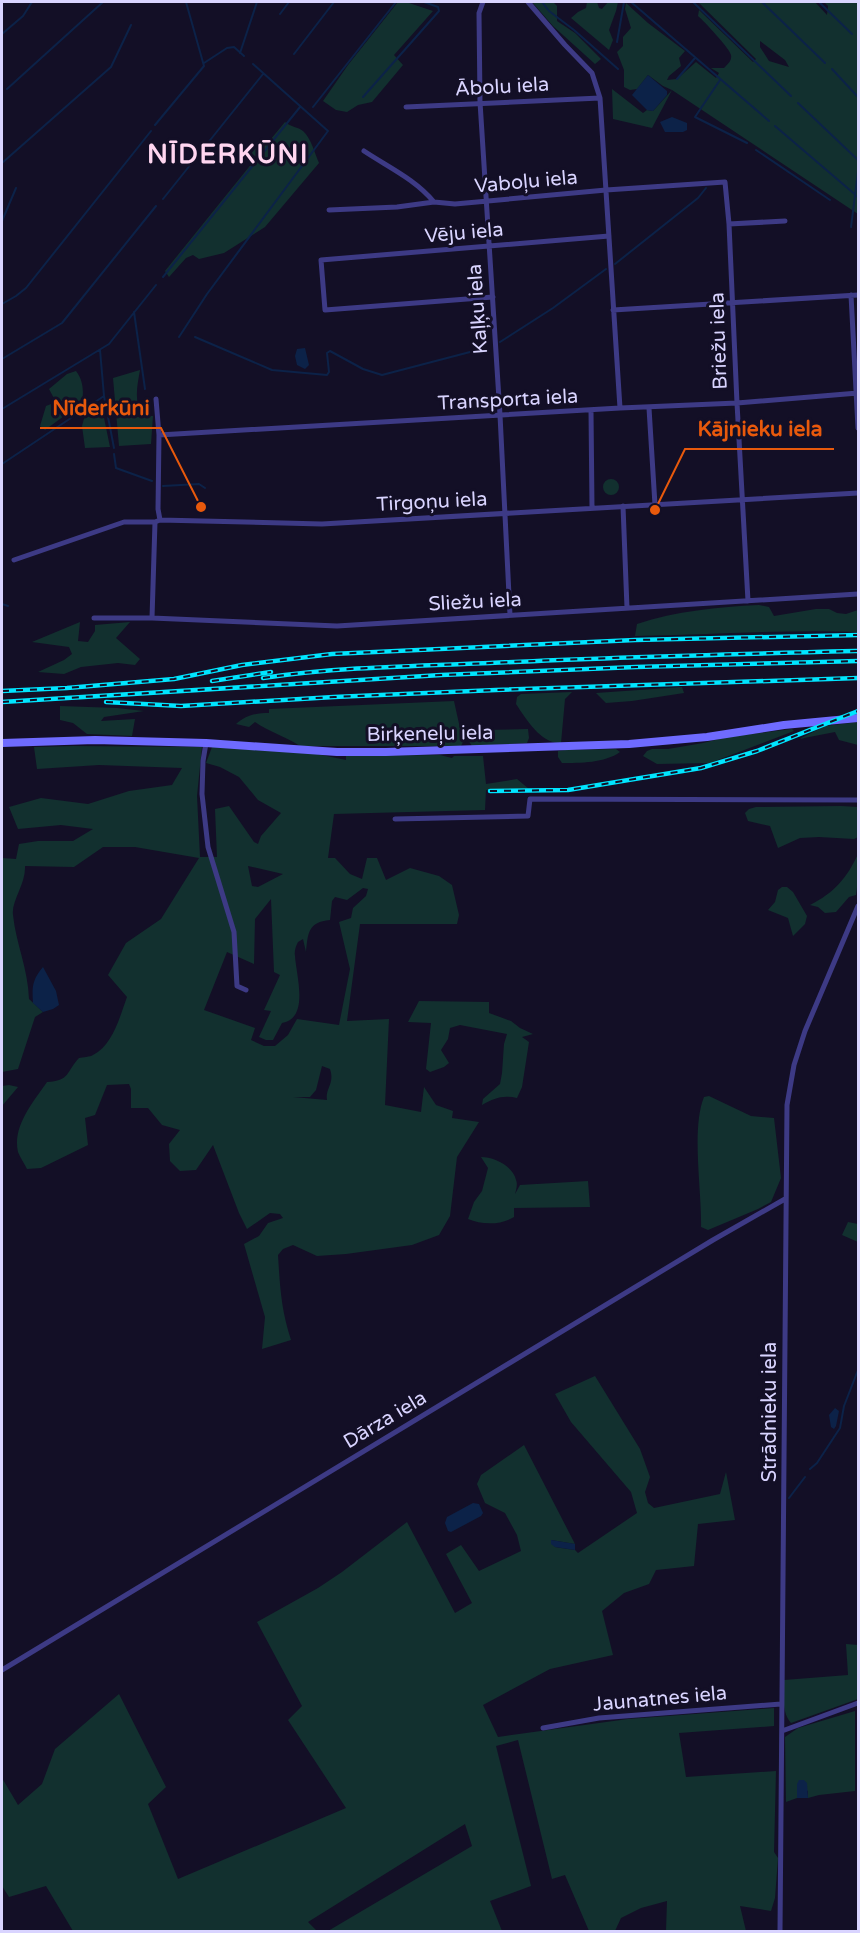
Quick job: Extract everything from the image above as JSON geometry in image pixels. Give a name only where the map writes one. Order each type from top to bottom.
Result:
[{"type":"main road","name":"Birķeneļu iela","points":[[2,743],[95,740],[206,743],[337,752],[386,752],[617,745],[707,737],[784,725],[858,718]]},
{"type":"street","name":"Kaļķu iela","points":[[483,2],[479,13],[480,102],[510,615]]},
{"type":"street","points":[[528,2],[592,74],[600,98],[620,408]]},
{"type":"street","name":"Ābolu iela","points":[[406,107],[600,98]]},
{"type":"street","points":[[364,150],[404,175],[434,202]]},
{"type":"street","name":"Vaboļu iela","points":[[329,210],[397,207],[434,202],[455,204],[725,182]]},
{"type":"street","name":"Briežu iela","points":[[725,182],[748,601]]},
{"type":"street","points":[[729,224],[785,221]]},
{"type":"street","name":"Vēju iela","points":[[493,297],[325,310],[321,260],[609,236]]},
{"type":"street","points":[[851,295],[858,393],[858,428]]},
{"type":"street","points":[[613,310],[858,295]]},
{"type":"street","name":"Transporta iela","points":[[159,435],[737,403],[858,393]]},
{"type":"street","points":[[152,618],[158,509],[159,435],[156,399]]},
{"type":"street","points":[[649,408],[655,505]]},
{"type":"street","points":[[591,411],[592,508]]},
{"type":"street","name":"Tirgoņu iela","points":[[14,560],[124,522],[322,524],[858,493]]},
{"type":"street","points":[[623,506],[627,608]]},
{"type":"street","name":"Sliežu iela","points":[[94,618],[152,618],[337,626],[858,594]]},
{"type":"street","points":[[206,743],[202,794],[208,847],[234,932],[237,986],[246,990]]},
{"type":"street","points":[[395,819],[528,816],[530,799],[858,800]]},
{"type":"street","name":"Strādnieku iela","points":[[780,1932],[787,1105],[794,1065],[805,1031],[858,906]]},
{"type":"street","name":"Dārza iela","points":[[2,1670],[713,1240],[785,1199]]},
{"type":"street","points":[[782,1731],[858,1702]]},
{"type":"street","name":"Jaunatnes iela","points":[[543,1728],[599,1718],[782,1704]]},
{"type":"green space","points":[[398,2],[406,2],[433,11],[394,55],[403,65],[372,102],[358,105],[347,112],[336,110],[323,101],[348,65]]},
{"type":"green space","points":[[532,2],[553,2],[557,6],[557,21],[575,33],[601,59],[595,64],[553,26]]},
{"type":"green space","points":[[587,2],[597,2],[599,8],[602,9],[608,2],[618,2],[609,30],[613,40],[609,50],[571,18],[586,8]]},
{"type":"green space","points":[[698,2],[815,2],[827,15],[828,6],[824,2],[858,2],[858,214],[648,75],[637,89],[630,90],[624,87],[624,70],[617,52],[623,46],[623,37],[631,28],[625,9],[626,3],[685,51],[679,58],[681,66],[667,80],[677,79],[696,62],[716,78],[719,73],[711,68],[724,68],[730,61],[730,52],[698,16],[699,10],[753,62],[756,59]],"holes":[[[760,41],[785,60],[789,67],[769,61],[760,47]]]},
{"type":"green space","points":[[612,89],[643,113],[647,110],[653,111],[672,90],[652,128],[613,119]]},
{"type":"green space","points":[[285,122],[306,134],[319,163],[265,227],[224,253],[199,259],[193,255],[186,258],[169,277],[165,271],[257,157],[251,154],[260,142],[266,145]]},
{"type":"green space","points":[[140,370],[137,399],[142,416],[153,416],[151,444],[119,446],[113,378]]},
{"type":"green space","points":[[76,371],[82,386],[82,402],[71,407],[64,416],[45,430],[40,426],[46,406],[56,402],[49,389],[67,374]]},
{"type":"green space","points":[[92,412],[103,413],[110,447],[85,448],[82,426],[85,415]]},
{"type":"green space","points":[[608,479],[614,479],[619,487],[617,493],[608,495],[603,490],[603,484]]},
{"type":"green space","points":[[759,605],[769,607],[774,616],[816,609],[829,609],[846,614],[858,610],[858,632],[635,636],[637,624],[667,616],[697,610]]},
{"type":"green space","points":[[80,622],[78,641],[88,642],[95,631],[95,625],[130,622],[116,638],[140,659],[135,665],[118,663],[81,667],[64,674],[38,672],[72,654],[69,647],[32,642]]},
{"type":"green space","points":[[682,687],[684,693],[606,703],[596,693]]},
{"type":"green space","points":[[572,692],[565,699],[561,743],[541,735],[529,723],[516,704],[517,697],[521,694]]},
{"type":"green space","points":[[454,701],[463,742],[461,746],[300,746],[255,722],[249,727],[236,724],[252,715],[269,713],[269,709]]},
{"type":"green space","points":[[60,706],[144,711],[104,717],[101,721],[135,719],[132,736],[87,734],[73,723],[60,720]]},
{"type":"green space","points":[[858,722],[858,745],[839,740],[835,732],[799,739],[825,726]]},
{"type":"green space","points":[[528,729],[527,743],[472,746],[468,740],[482,730]]},
{"type":"green space","points":[[792,729],[794,731],[710,763],[657,764],[643,756],[652,749],[668,749],[727,737]]},
{"type":"green space","points":[[34,747],[202,747],[197,796],[200,857],[217,857],[215,809],[229,806],[254,842],[258,844],[261,836],[281,813],[258,800],[239,777],[206,763],[212,747],[317,754],[346,760],[346,756],[440,755],[452,758],[454,756],[483,756],[486,784],[517,779],[529,789],[486,790],[485,810],[334,814],[328,858],[335,858],[350,874],[362,879],[367,858],[377,858],[386,880],[410,868],[439,876],[452,885],[459,915],[457,924],[360,924],[347,1021],[389,1019],[385,1105],[421,1112],[424,1087],[436,1105],[453,1111],[452,1118],[479,1122],[457,1157],[450,1216],[439,1235],[412,1245],[346,1254],[317,1256],[293,1245],[283,1249],[278,1255],[280,1288],[291,1340],[262,1349],[265,1317],[244,1244],[259,1236],[268,1223],[283,1218],[280,1214],[270,1213],[247,1229],[213,1145],[196,1170],[180,1171],[170,1161],[169,1144],[180,1130],[162,1125],[148,1108],[131,1108],[129,1084],[107,1085],[95,1115],[85,1118],[88,1145],[41,1168],[27,1169],[18,1152],[17,1142],[21,1123],[47,1082],[64,1078],[79,1058],[93,1055],[111,1037],[127,997],[108,975],[126,943],[161,919],[199,858],[135,847],[103,847],[74,867],[25,866],[13,915],[29,999],[43,1012],[35,1017],[18,1069],[2,1072],[2,858],[16,859],[19,844],[38,841],[73,841],[93,829],[61,825],[18,829],[9,807],[41,798],[88,804],[129,791],[172,785],[182,768],[99,765],[37,769]],"holes":[[[248,866],[283,874],[258,887],[252,886]],[[363,888],[368,889],[366,896],[353,908],[351,918],[339,922],[350,969],[339,1025],[297,1019],[288,1035],[275,1046],[264,1046],[251,1040],[255,1028],[204,1010],[227,952],[254,964],[255,919],[271,899],[274,972],[280,975],[264,1010],[271,1011],[259,1037],[273,1040],[282,1023],[291,1019],[299,1005],[295,954],[298,942],[303,939],[306,952],[310,930],[317,923],[330,920],[332,901],[335,897],[347,900]],[[322,1066],[330,1069],[331,1078],[327,1100],[293,1097],[310,1097],[316,1090]]]},
{"type":"green space","points":[[616,749],[620,752],[614,756],[592,762],[562,763],[558,757],[558,751],[565,750]]},
{"type":"green space","points":[[756,807],[858,807],[858,837],[854,839],[800,838],[778,848],[770,826],[748,821],[745,813]]},
{"type":"green space","points":[[858,854],[856,895],[849,897],[836,912],[825,913],[818,907],[810,905],[839,884]]},
{"type":"green space","points":[[787,887],[793,892],[807,916],[805,924],[793,936],[788,918],[768,910],[775,902],[778,890]]},
{"type":"green space","points":[[419,1001],[489,1002],[489,1013],[511,1021],[533,1034],[522,1037],[529,1042],[522,1087],[517,1098],[499,1098],[482,1105],[483,1099],[500,1084],[507,1034],[460,1025],[450,1028],[448,1039],[441,1050],[449,1063],[430,1072],[426,1069],[431,1023],[408,1022]]},
{"type":"green space","points":[[2,1086],[18,1087],[2,1106]]},
{"type":"green space","points":[[709,1096],[751,1116],[774,1118],[781,1178],[771,1202],[708,1230],[701,1227],[698,1126],[704,1097]]},
{"type":"green space","points":[[481,1157],[497,1161],[511,1170],[517,1182],[515,1194],[520,1185],[588,1181],[590,1207],[514,1208],[514,1217],[497,1223],[468,1219],[474,1202],[482,1191],[488,1168]]},
{"type":"green space","points":[[848,1222],[858,1224],[858,1242],[842,1235]]},
{"type":"green space","points":[[595,1376],[640,1449],[650,1477],[645,1492],[648,1503],[654,1508],[720,1494],[726,1472],[735,1520],[698,1524],[694,1566],[656,1570],[649,1584],[624,1593],[602,1611],[613,1655],[550,1669],[483,1705],[498,1737],[628,1719],[774,1708],[774,1726],[679,1733],[686,1777],[776,1771],[774,1852],[778,1858],[775,1898],[771,1911],[740,1906],[746,1931],[666,1931],[667,1901],[641,1908],[621,1918],[615,1931],[589,1931],[565,1875],[552,1879],[518,1740],[496,1746],[531,1886],[490,1901],[502,1931],[328,1931],[472,1846],[465,1824],[308,1922],[317,1931],[73,1931],[46,1886],[9,1897],[2,1886],[2,1778],[18,1805],[42,1784],[55,1749],[119,1694],[166,1787],[148,1804],[178,1879],[346,1808],[288,1720],[302,1706],[257,1622],[342,1572],[407,1522],[455,1613],[472,1603],[446,1554],[461,1545],[479,1571],[521,1551],[517,1535],[505,1513],[485,1503],[477,1484],[481,1475],[524,1445],[575,1544],[551,1540],[555,1547],[575,1550],[578,1553],[637,1513],[631,1492],[571,1422],[555,1394]]},
{"type":"green space","points":[[846,1644],[858,1645],[858,1699],[791,1723],[784,1708],[784,1680],[848,1675]]},
{"type":"green space","points":[[855,1711],[855,1791],[808,1798],[808,1791],[797,1784],[797,1798],[786,1802],[785,1737],[798,1728]]},
{"type":"water","points":[[648,75],[667,91],[667,95],[653,111],[647,110],[632,95]]},
{"type":"water","points":[[672,117],[687,123],[687,130],[665,132],[660,122]]},
{"type":"water","points":[[305,348],[309,365],[305,369],[297,365],[295,356],[297,349]]},
{"type":"water","points":[[43,967],[56,991],[59,1005],[43,1012],[33,1003],[33,992],[35,980]]},
{"type":"water","points":[[835,1408],[839,1411],[834,1429],[831,1427],[829,1415]]},
{"type":"water","points":[[473,1503],[479,1504],[483,1513],[481,1516],[451,1532],[448,1531],[445,1523],[447,1517]]},
{"type":"water","points":[[551,1540],[575,1544],[575,1550],[555,1547],[551,1544]]},
{"type":"water","points":[[799,1780],[807,1783],[808,1798],[797,1798]]},
{"type":"waterway","points":[[2,34],[23,16],[32,2]]},
{"type":"waterway","points":[[7,89],[103,2]]},
{"type":"waterway","points":[[155,125],[204,66],[186,2]]},
{"type":"waterway","points":[[240,53],[257,2]]},
{"type":"waterway","points":[[280,14],[289,2]]},
{"type":"waterway","points":[[294,54],[334,2]]},
{"type":"waterway","points":[[313,107],[396,2]]},
{"type":"waterway","points":[[363,97],[439,11],[438,7],[424,2]]},
{"type":"waterway","points":[[542,2],[549,11],[618,69]]},
{"type":"waterway","points":[[617,42],[624,2]]},
{"type":"waterway","points":[[631,2],[769,121]]},
{"type":"waterway","points":[[693,2],[791,96]]},
{"type":"waterway","points":[[762,2],[825,63]]},
{"type":"waterway","points":[[819,2],[852,34]]},
{"type":"waterway","points":[[2,163],[111,67],[131,25]]},
{"type":"waterway","points":[[204,63],[227,48],[234,47],[244,56]]},
{"type":"waterway","points":[[677,79],[695,58]]},
{"type":"waterway","points":[[179,337],[207,294],[328,131],[253,64]]},
{"type":"waterway","points":[[832,69],[858,97]]},
{"type":"waterway","points":[[163,199],[263,74]]},
{"type":"waterway","points":[[720,80],[695,117],[747,143]]},
{"type":"waterway","points":[[798,103],[858,160]]},
{"type":"waterway","points":[[163,277],[300,107]]},
{"type":"waterway","points":[[775,126],[858,197]]},
{"type":"waterway","points":[[2,304],[26,288],[151,131]]},
{"type":"waterway","points":[[756,150],[830,200]]},
{"type":"waterway","points":[[851,227],[858,172]]},
{"type":"waterway","points":[[2,221],[16,188]]},
{"type":"waterway","points":[[615,264],[698,198],[706,188]]},
{"type":"waterway","points":[[2,359],[62,323],[156,206]]},
{"type":"waterway","points":[[500,342],[553,308],[606,269]]},
{"type":"waterway","points":[[2,409],[109,344],[156,285]]},
{"type":"waterway","points":[[134,312],[145,389]]},
{"type":"waterway","points":[[195,337],[272,370],[327,375],[329,372],[327,353],[330,351],[363,369],[382,375],[470,352]]},
{"type":"waterway","points":[[479,350],[485,348]]},
{"type":"waterway","points":[[100,350],[104,396],[114,448]]},
{"type":"waterway","points":[[2,464],[104,396]]},
{"type":"waterway","points":[[114,454],[116,468],[152,481]]},
{"type":"waterway","points":[[163,486],[199,484],[205,488]]},
{"type":"waterway","points":[[2,604],[8,606]]},
{"type":"waterway","points":[[810,1469],[817,1463],[840,1428],[844,1406],[858,1370]]},
{"type":"waterway","points":[[789,1498],[805,1477]]},
{"type":"railway","points":[[2,691],[174,679],[242,665],[332,654],[635,640],[858,635]]},
{"type":"railway","points":[[263,678],[319,671],[405,666],[858,651]]},
{"type":"railway","points":[[2,702],[441,675],[858,661]]},
{"type":"railway","points":[[212,681],[271,672]]},
{"type":"railway","points":[[106,702],[181,706],[496,690],[858,678]]},
{"type":"railway","points":[[490,791],[568,790],[701,768],[757,751],[858,711]]},
{"type":"place","name":"Nīderkūni","points":[[201,507]]},
{"type":"place","name":"Kājnieku iela","points":[[655,510]]},
{"type":"district","name":"NĪDERKŪNI","points":[[228,154]]}]
